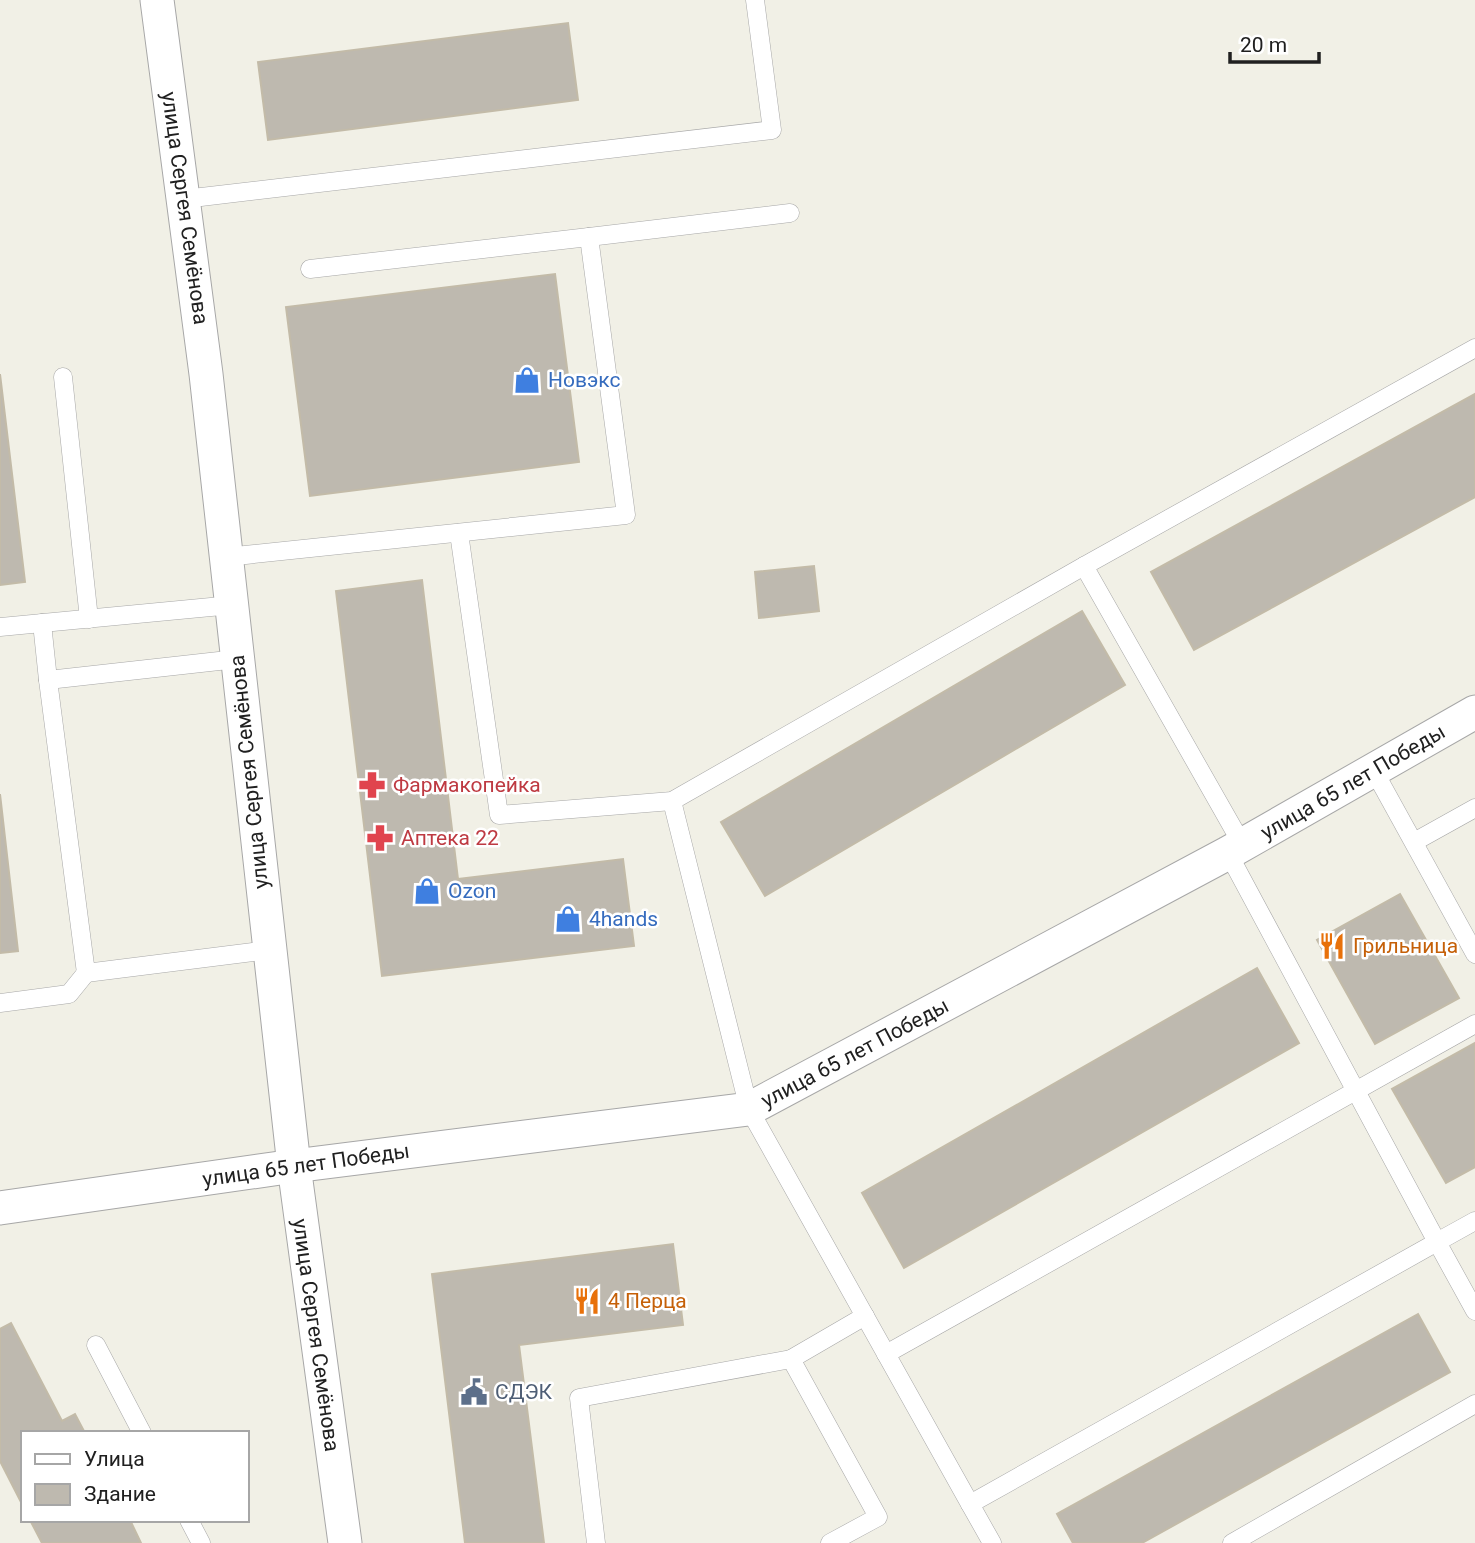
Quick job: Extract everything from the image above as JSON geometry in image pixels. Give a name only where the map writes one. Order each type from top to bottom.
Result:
[{"type":"street","name":"улица Сергея Семёнова","points":[[157,0],[184,199],[232,605],[294,1166],[345,1543]]},
{"type":"street","name":"улица 65 лет Победы","points":[[0,1208],[294,1166],[749,1109],[1235,849],[1475,712]]},
{"type":"lane","points":[[184,199],[772,130],[755,0]]},
{"type":"lane","points":[[310,269],[790,213]]},
{"type":"lane","points":[[226,557],[626,515],[589,237]]},
{"type":"lane","points":[[459,533],[499,815],[672,801],[1084,566],[1475,348]]},
{"type":"lane","points":[[63,377],[89,619]]},
{"type":"lane","points":[[1084,566],[1235,849],[1356,1091],[1475,1311]]},
{"type":"lane","points":[[0,627],[232,605]]},
{"type":"lane","points":[[0,1003],[69,995],[86,972],[42,623]]},
{"type":"lane","points":[[48,680],[237,659]]},
{"type":"lane","points":[[1373,769],[1475,954]]},
{"type":"lane","points":[[672,801],[749,1109],[992,1543]]},
{"type":"lane","points":[[1414,842],[1475,808]]},
{"type":"lane","points":[[86,972],[269,950]]},
{"type":"lane","points":[[886,1354],[1475,1024]]},
{"type":"lane","points":[[970,1504],[1475,1221]]},
{"type":"lane","points":[[596,1543],[579,1398],[791,1359],[865,1316]]},
{"type":"lane","points":[[96,1345],[141,1431]]},
{"type":"lane","points":[[791,1359],[878,1517],[830,1543]]},
{"type":"lane","points":[[1232,1543],[1475,1404]]},
{"type":"lane","points":[[190,1522],[201,1543]]},
{"type":"building","points":[[568,23],[578,100],[268,140],[258,62]]},
{"type":"building","points":[[555,274],[579,462],[310,496],[286,307]]},
{"type":"building","points":[[0,374],[25,582],[0,585]]},
{"type":"building","points":[[1475,394],[1475,497],[1194,650],[1151,572]]},
{"type":"building","points":[[814,566],[819,611],[759,618],[755,572]]},
{"type":"building","points":[[422,580],[458,879],[623,859],[634,946],[382,976],[336,591]]},
{"type":"building","points":[[1082,611],[1125,685],[765,896],[721,822]]},
{"type":"building","points":[[0,794],[18,951],[0,953]]},
{"type":"building","points":[[1400,894],[1459,998],[1375,1044],[1317,940]]},
{"type":"building","points":[[1257,968],[1299,1043],[904,1268],[862,1193]]},
{"type":"building","points":[[1475,1043],[1475,1167],[1446,1183],[1392,1089]]},
{"type":"building","points":[[673,1244],[683,1325],[519,1345],[544,1543],[465,1543],[432,1274]]},
{"type":"building","points":[[1418,1314],[1450,1372],[1142,1543],[1073,1543],[1057,1514]]},
{"type":"building","points":[[11,1323],[62,1421],[75,1414],[84,1431],[21,1431],[21,1502],[0,1461],[0,1329]]},
{"type":"building","points":[[31,1522],[131,1522],[141,1543],[42,1543]]},
{"type":"place","name":"Новэкс","points":[[527,380]]},
{"type":"place","name":"Фармакопейка","points":[[372,785]]},
{"type":"place","name":"Аптека 22","points":[[380,838]]},
{"type":"place","name":"Ozon","points":[[427,891]]},
{"type":"place","name":"4hands","points":[[568,919]]},
{"type":"place","name":"Грильница","points":[[1332,946]]},
{"type":"place","name":"4 Перца","points":[[587,1301]]},
{"type":"place","name":"СДЭК","points":[[474,1392]]}]
